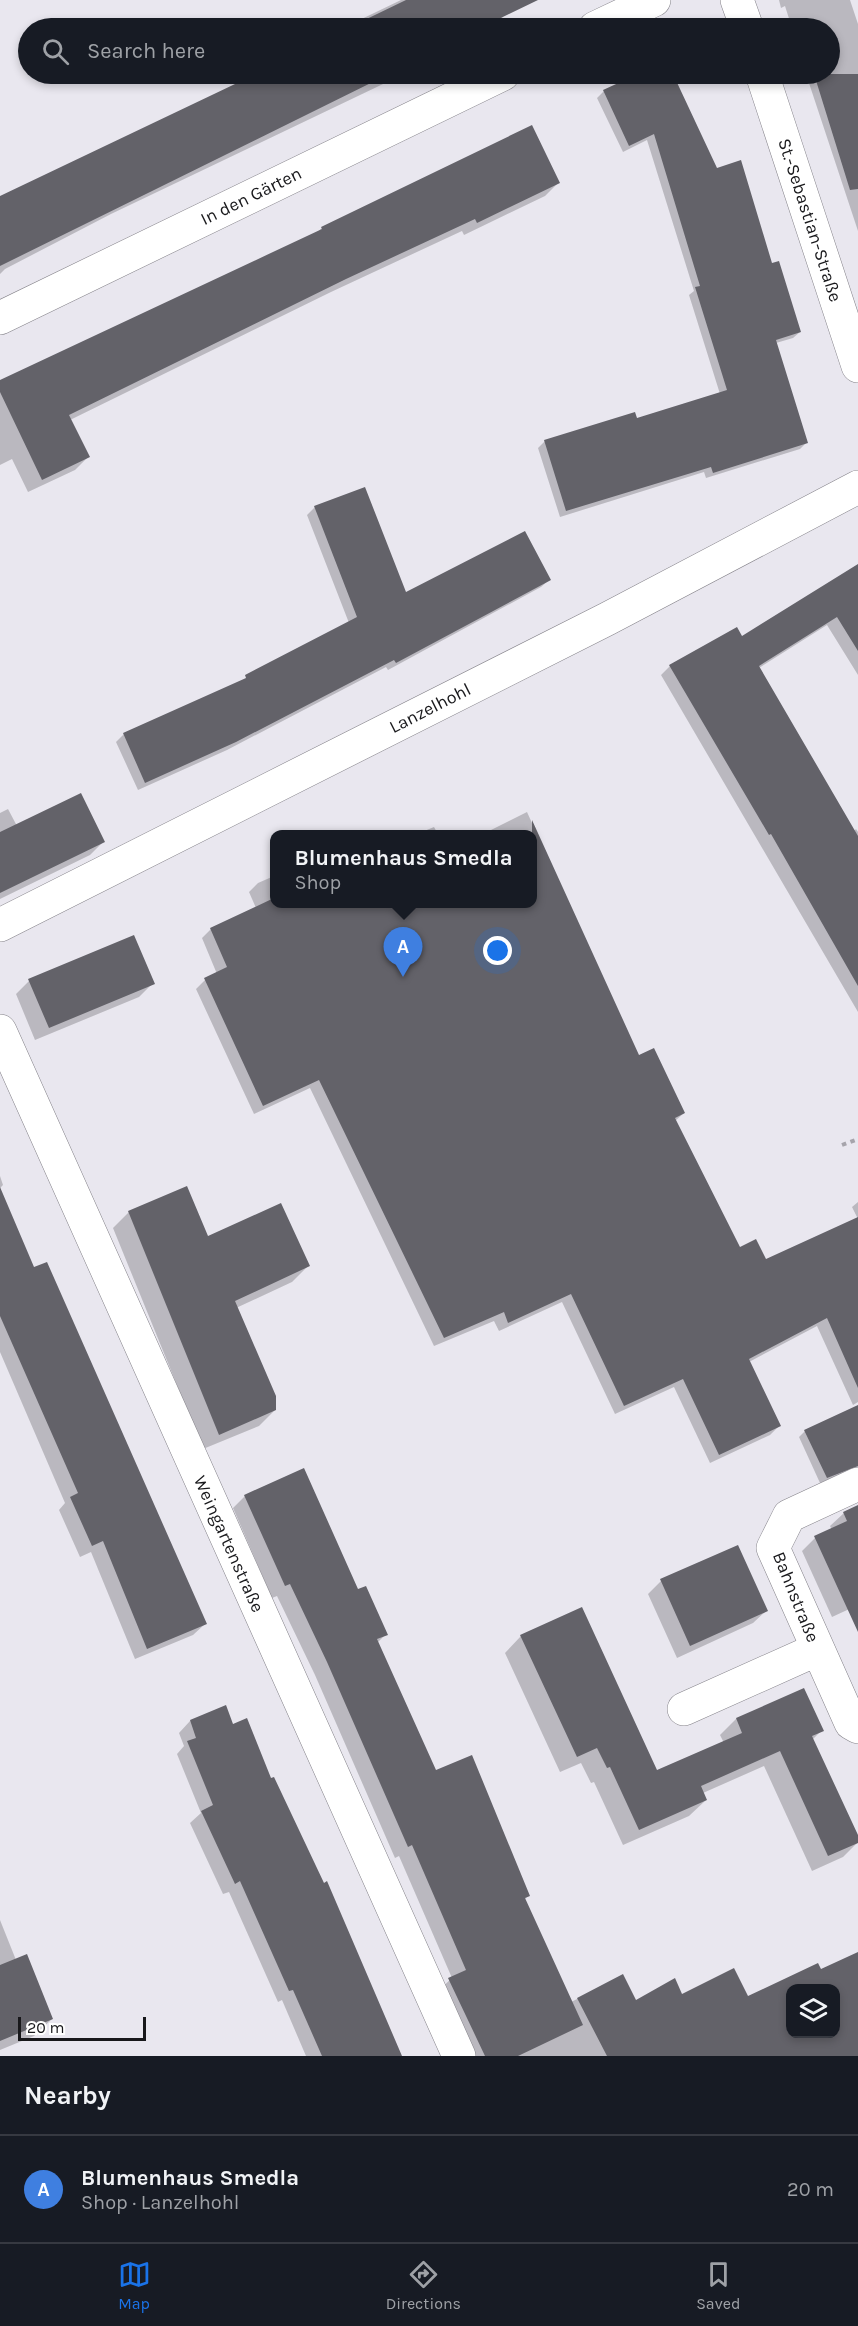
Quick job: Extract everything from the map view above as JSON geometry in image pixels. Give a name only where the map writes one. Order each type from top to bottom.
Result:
[{"type":"street","points":[[617,18],[654,0]]},
{"type":"street","points":[[738,0],[744,18]]},
{"type":"street","name":"In den Gärten","points":[[0,318],[482,84]]},
{"type":"street","name":"St.-Sebastian-Straße","points":[[765,84],[858,366]]},
{"type":"street","name":"Lanzelhohl","points":[[0,925],[607,619],[858,487]]},
{"type":"street","name":"Weingartenstraße","points":[[0,1031],[459,2056]]},
{"type":"street","name":"Bahnstraße","points":[[858,1484],[789,1516],[773,1548],[851,1723],[858,1727]]},
{"type":"street","name":"Bahnstraße","points":[[684,1709],[818,1649]]},
{"type":"path","points":[[842,1145],[858,1139]]},
{"type":"building","points":[[406,0],[538,0],[501,18],[369,18]]},
{"type":"building","points":[[840,74],[858,74],[858,189],[850,190],[817,84],[840,84]]},
{"type":"building","points":[[235,84],[369,84],[0,266],[0,196]]},
{"type":"building","points":[[616,84],[678,84],[717,168],[741,160],[772,263],[779,261],[801,332],[776,340],[808,443],[713,473],[711,467],[566,511],[544,440],[635,412],[637,418],[727,390],[695,287],[700,286],[654,134],[629,146],[603,90]]},
{"type":"building","points":[[532,125],[560,183],[477,223],[475,219],[346,279],[69,415],[90,457],[42,480],[0,392],[0,380],[322,229],[321,227]]},
{"type":"building","points":[[365,487],[406,592],[525,531],[551,580],[396,663],[394,660],[236,742],[145,783],[123,733],[246,678],[245,675],[357,617],[314,506]]},
{"type":"building","points":[[858,564],[858,651],[837,617],[759,666],[858,836],[858,986],[771,834],[769,835],[669,665],[737,627],[742,636]]},
{"type":"building","points":[[81,793],[105,842],[0,893],[0,832]]},
{"type":"building","points":[[532,820],[537,830],[532,830]]},
{"type":"building","points":[[537,831],[639,1055],[654,1048],[685,1113],[675,1118],[740,1247],[756,1239],[766,1259],[858,1217],[858,1388],[827,1318],[749,1359],[781,1426],[719,1455],[683,1379],[624,1406],[571,1294],[508,1323],[504,1312],[444,1338],[319,1080],[263,1106],[204,978],[227,967],[210,928],[270,900],[270,908],[537,908]]},
{"type":"building","points":[[134,935],[155,984],[49,1028],[28,979]]},
{"type":"building","points":[[187,1186],[208,1236],[281,1203],[310,1266],[235,1301],[276,1396],[276,1410],[219,1435],[128,1211]]},
{"type":"building","points":[[0,1187],[34,1267],[47,1262],[207,1624],[147,1649],[103,1541],[92,1546],[70,1497],[78,1493],[0,1316]]},
{"type":"building","points":[[858,1405],[858,1466],[827,1478],[804,1430]]},
{"type":"building","points":[[304,1468],[358,1589],[366,1586],[388,1635],[377,1639],[436,1770],[472,1755],[530,1896],[525,1898],[583,2025],[518,2056],[485,2056],[448,1978],[466,1970],[412,1845],[408,1847],[327,1662],[290,1584],[285,1586],[244,1495]]},
{"type":"building","points":[[858,1505],[858,1632],[814,1536],[847,1521],[843,1512]]},
{"type":"building","points":[[738,1545],[768,1611],[690,1646],[660,1579]]},
{"type":"building","points":[[582,1607],[657,1770],[742,1733],[736,1718],[804,1688],[824,1731],[812,1736],[858,1835],[858,1843],[828,1856],[780,1751],[701,1786],[707,1800],[639,1830],[610,1767],[607,1768],[597,1748],[577,1757],[520,1635]]},
{"type":"building","points":[[226,1705],[233,1724],[247,1718],[271,1778],[274,1777],[324,1883],[327,1881],[402,2056],[322,2056],[293,1990],[289,1991],[240,1881],[235,1884],[201,1811],[213,1805],[187,1741],[196,1738],[190,1720]]},
{"type":"building","points":[[858,1952],[858,2056],[607,2056],[577,1998],[623,1974],[636,2000],[675,1978],[682,1994],[734,1968],[748,1996],[818,1963],[821,1969]]},
{"type":"building","points":[[27,1954],[53,2019],[0,2041],[0,1965]]},
{"type":"place","name":"Blumenhaus Smedla","points":[[403,977]]}]
